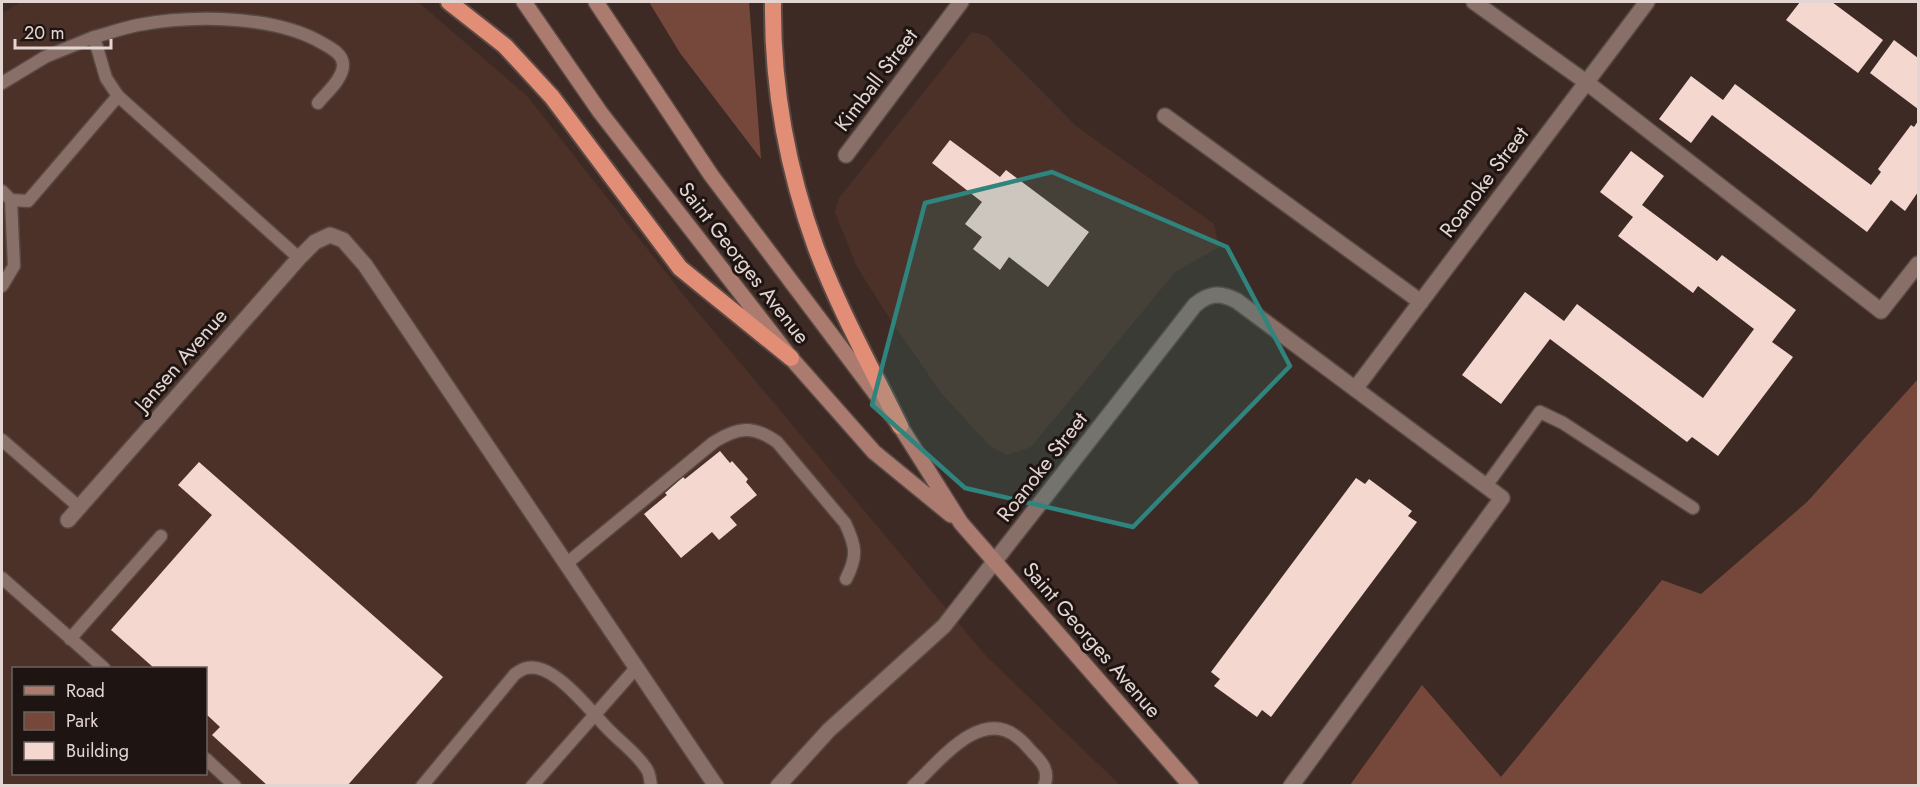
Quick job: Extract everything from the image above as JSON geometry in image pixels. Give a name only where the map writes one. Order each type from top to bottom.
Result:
[{"type":"highway","points":[[449,2],[505,46],[552,97],[681,268],[790,358]]},
{"type":"highway","points":[[773,2],[774,59],[778,98],[795,185],[829,279],[900,426]]},
{"type":"main road","name":"Saint Georges Avenue","points":[[524,2],[600,112],[790,358],[874,452],[961,523]]},
{"type":"main road","name":"Saint Georges Avenue","points":[[596,2],[711,175],[900,426],[961,523],[1191,786]]},
{"type":"street","name":"Kimball Street","points":[[846,155],[961,2]]},
{"type":"street","points":[[1474,2],[1586,82],[1881,311],[1918,264]]},
{"type":"street","name":"Roanoke Street","points":[[1355,389],[1647,2]]},
{"type":"street","points":[[1165,116],[1421,302]]},
{"type":"street","name":"Jansen Avenue","points":[[68,520],[299,258],[315,242],[330,235],[343,240],[365,265],[566,564]]},
{"type":"street","name":"Roanoke Street","points":[[778,786],[829,730],[944,626],[1195,304],[1204,297],[1214,294],[1226,295],[1237,301],[1502,498],[1291,786]]},
{"type":"street","points":[[566,564],[716,786]]},
{"type":"lane","points":[[2,83],[45,57],[94,37],[139,25],[182,21],[246,22],[291,30],[328,46],[338,54],[342,61],[340,74],[318,103]]},
{"type":"lane","points":[[94,37],[106,78],[118,96],[299,258]]},
{"type":"lane","points":[[2,191],[11,200],[28,201],[118,96]]},
{"type":"lane","points":[[2,286],[14,266],[11,200]]},
{"type":"lane","points":[[1486,486],[1540,412],[1563,423],[1693,508]]},
{"type":"lane","points":[[566,564],[714,442],[729,433],[745,430],[767,435],[777,442],[844,524],[852,538],[855,552],[852,567],[846,579]]},
{"type":"lane","points":[[2,440],[80,507]]},
{"type":"lane","points":[[70,639],[161,536]]},
{"type":"lane","points":[[2,579],[102,667]]},
{"type":"lane","points":[[422,786],[515,674],[524,668],[537,668],[552,675],[595,714],[635,753],[649,771],[651,786]]},
{"type":"lane","points":[[532,786],[636,668]]},
{"type":"lane","points":[[913,786],[963,739],[987,728],[1002,729],[1016,735],[1044,764],[1045,785]]},
{"type":"lane","points":[[207,760],[235,786]]},
{"type":"highlighted area","points":[[1052,172],[1227,247],[1290,366],[1133,527],[965,488],[872,405],[925,203]]},
{"type":"shaded area","points":[[21,2],[418,2],[527,96],[685,297],[986,656],[1120,785],[2,785],[2,13]]},
{"type":"shaded area","points":[[972,32],[987,36],[1076,126],[1214,224],[1219,247],[1175,272],[1031,447],[1007,455],[990,446],[942,394],[857,267],[835,212],[839,198]]},
{"type":"green space","points":[[649,2],[749,2],[761,159],[680,53]]},
{"type":"green space","points":[[1918,379],[1918,785],[1350,785],[1422,685],[1501,777],[1662,580],[1701,594],[1807,502]]},
{"type":"building","points":[[1800,2],[1832,2],[1883,40],[1858,73],[1786,20]]},
{"type":"building","points":[[1894,40],[1918,58],[1918,109],[1870,73]]},
{"type":"building","points":[[1691,76],[1723,100],[1735,84],[1871,185],[1881,172],[1878,169],[1911,125],[1914,127],[1918,121],[1918,192],[1905,211],[1891,200],[1867,232],[1712,115],[1691,143],[1659,119]]},
{"type":"building","points":[[950,140],[1000,177],[1006,170],[1089,232],[1048,287],[1009,257],[1000,270],[973,249],[982,237],[965,224],[982,202],[932,163]]},
{"type":"building","points":[[1631,151],[1664,176],[1642,205],[1717,261],[1722,255],[1796,310],[1772,342],[1793,357],[1718,456],[1692,437],[1687,442],[1550,339],[1501,404],[1462,375],[1525,292],[1564,321],[1577,304],[1703,398],[1754,329],[1698,286],[1693,293],[1618,236],[1633,217],[1600,192]]},
{"type":"building","points":[[720,451],[748,479],[746,482],[757,495],[730,517],[737,525],[719,540],[712,532],[681,558],[644,514],[667,495],[665,493],[683,477],[685,479]]},
{"type":"building","points":[[199,462],[443,677],[347,786],[268,786],[212,735],[220,727],[207,715],[207,667],[153,667],[111,630],[212,515],[178,485]]},
{"type":"building","points":[[1356,478],[1365,484],[1369,479],[1412,511],[1408,516],[1417,522],[1271,717],[1262,710],[1257,717],[1214,686],[1220,679],[1211,672]]}]
